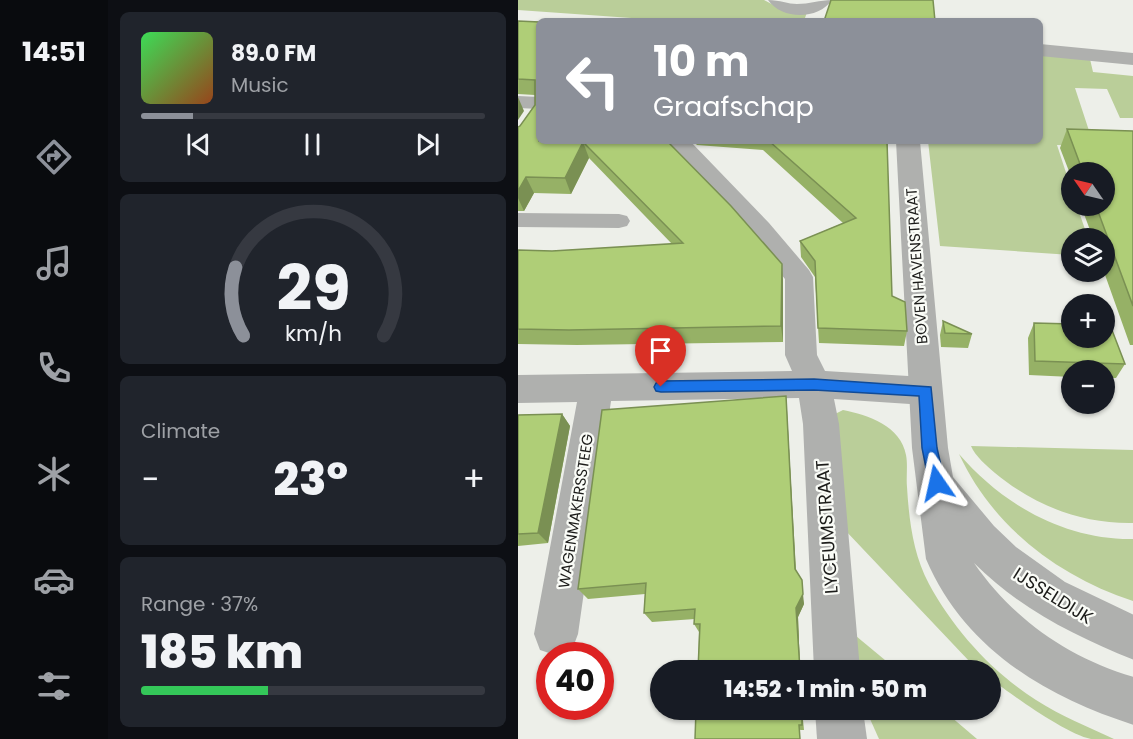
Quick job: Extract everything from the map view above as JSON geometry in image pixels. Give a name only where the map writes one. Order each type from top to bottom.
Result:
[{"type":"street","points":[[776,0],[787,8],[817,9]]},
{"type":"street","points":[[1043,50],[1133,59]]},
{"type":"street","points":[[518,102],[536,110]]},
{"type":"street","name":"LYCEUMSTRAAT","points":[[680,144],[759,229],[799,277],[801,355],[814,384],[821,424],[836,660]]},
{"type":"street","name":"BOVEN HAVENSTRAAT","points":[[908,144],[926,391]]},
{"type":"street","points":[[518,389],[814,384],[926,391]]},
{"type":"street","name":"WAGENMAKERSSTEEG","points":[[556,634],[596,388]]},
{"type":"street","name":"IJSSELDIJK","points":[[926,391],[930,448],[947,559],[973,598],[1008,635],[1050,666],[1094,689],[1133,701]]},
{"type":"street","name":"IJSSELDIJK","points":[[937,483],[958,517],[987,550],[1023,581],[1065,608],[1133,638]]},
{"type":"street","points":[[840,720],[842,739]]},
{"type":"lane","points":[[518,220],[618,221]]},
{"type":"green space","points":[[518,0],[764,0],[783,10],[807,12],[805,18],[631,18],[518,10]]},
{"type":"green space","points":[[1043,54],[1090,59],[1093,72],[1133,76],[1133,118],[1120,118],[1107,89],[1075,88],[1094,146],[1057,145],[1063,162],[1061,216],[1080,216],[1085,228],[1061,228],[1061,254],[940,246],[928,144],[1043,144]]},
{"type":"green space","points":[[843,410],[863,415],[882,424],[898,436],[907,459],[911,524],[919,561],[929,584],[950,618],[986,660],[968,660],[844,529],[833,415]]},
{"type":"green space","points":[[971,446],[1133,450],[1133,523],[1077,516],[1043,504],[1010,485],[995,473],[978,457]]},
{"type":"green space","points":[[959,454],[995,489],[1015,504],[1037,516],[1083,533],[1108,538],[1133,539],[1133,601],[1079,578],[1031,546],[990,504],[973,480]]},
{"type":"green space","points":[[856,636],[885,660],[856,660],[853,639]]},
{"type":"green space","points":[[1001,674],[1055,711],[1114,739],[1091,739],[1080,736],[1001,686]]},
{"type":"green space","points":[[870,720],[955,720],[977,739],[879,739]]},
{"type":"building","points":[[831,0],[933,0],[935,18],[825,18]]},
{"type":"building","points":[[518,21],[536,22],[536,144],[582,144],[565,178],[526,177],[518,191],[518,127],[535,105],[535,80],[518,79]]},
{"type":"building","points":[[1067,129],[1133,131],[1133,306],[1115,257],[1115,228],[1104,228],[1100,216],[1115,216],[1115,162],[1079,162]]},
{"type":"building","points":[[585,144],[670,144],[731,206],[782,264],[781,326],[518,329],[518,250],[552,251],[683,243]]},
{"type":"building","points":[[772,144],[887,144],[892,296],[905,302],[907,331],[818,328],[815,261],[800,241],[856,218]]},
{"type":"building","points":[[943,321],[972,334],[945,333]]},
{"type":"building","points":[[1034,323],[1061,324],[1061,348],[1115,348],[1115,338],[1125,364],[1115,364],[1115,360],[1035,361]]},
{"type":"building","points":[[786,396],[795,569],[802,580],[803,594],[796,608],[799,660],[698,660],[700,624],[694,624],[695,609],[644,613],[646,583],[578,589],[602,410]]},
{"type":"building","points":[[562,414],[538,533],[518,534],[518,415]]},
{"type":"building","points":[[696,720],[802,720],[802,725],[799,725],[800,739],[695,739]]},
{"type":"route","points":[[661,387],[814,384],[926,391],[930,448],[937,483]]}]
